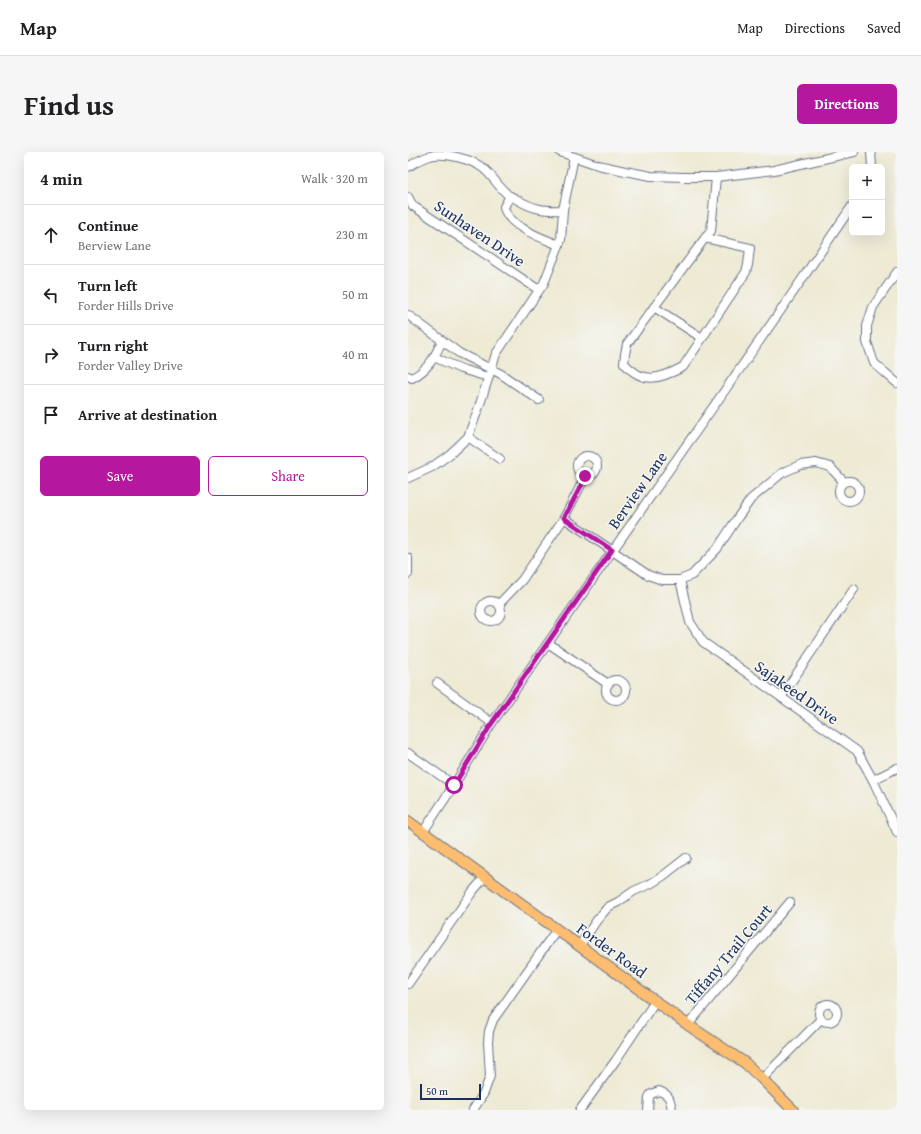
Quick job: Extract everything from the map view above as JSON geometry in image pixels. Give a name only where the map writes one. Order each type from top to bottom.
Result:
[{"type":"main road","name":"Forder Road","points":[[408,821],[688,1024],[745,1063],[793,1110]]},
{"type":"street","points":[[560,152],[598,165],[651,176],[716,177],[774,170],[854,152]]},
{"type":"street","points":[[871,152],[872,164]]},
{"type":"street","points":[[410,165],[420,159],[430,156],[452,156],[482,167],[496,180],[506,194],[527,206],[548,211],[563,210]]},
{"type":"street","points":[[408,478],[432,467],[450,454],[468,437],[496,354],[544,283],[561,240],[563,210],[574,157]]},
{"type":"street","points":[[705,238],[750,248],[746,272],[683,367],[668,374],[652,378],[638,376],[624,363],[627,344],[705,238],[711,231],[716,177]]},
{"type":"street","points":[[510,196],[504,207],[507,216],[535,235],[559,245]]},
{"type":"street","name":"Sunhaven Drive","points":[[408,197],[413,206],[539,290]]},
{"type":"street","name":"Berview Lane","points":[[423,832],[492,723],[849,210]]},
{"type":"street","points":[[897,272],[873,307],[867,326],[867,342],[874,363],[897,383]]},
{"type":"street","points":[[654,307],[702,338]]},
{"type":"street","points":[[408,315],[459,353],[491,369],[539,400]]},
{"type":"street","points":[[408,376],[412,378],[423,372],[434,357],[442,341]]},
{"type":"street","points":[[434,357],[461,369],[488,377]]},
{"type":"street","points":[[468,437],[500,459]]},
{"type":"street","points":[[564,518],[648,575],[662,580],[680,580],[692,575],[697,570],[717,549],[751,499],[782,473],[800,465],[816,463],[830,467],[844,482]]},
{"type":"street","points":[[499,604],[522,580],[564,518],[585,476]]},
{"type":"street","points":[[408,558],[408,574]]},
{"type":"street","name":"Sajakeed Drive","points":[[680,580],[690,622],[703,642],[857,751],[873,780],[897,832]]},
{"type":"street","points":[[781,697],[854,589]]},
{"type":"street","points":[[548,642],[608,684]]},
{"type":"street","points":[[437,683],[492,723]]},
{"type":"street","points":[[408,753],[454,785]]},
{"type":"street","points":[[873,780],[897,768]]},
{"type":"street","points":[[580,945],[608,907],[663,876],[686,858]]},
{"type":"street","points":[[408,984],[473,891],[485,877]]},
{"type":"street","name":"Tiffany Trail Court","points":[[688,1024],[790,902]]},
{"type":"street","points":[[473,1110],[484,1093],[490,1076],[488,1042],[489,1031],[493,1020],[557,929]]},
{"type":"street","points":[[580,1110],[656,1000]]},
{"type":"street","points":[[762,1079],[821,1019]]},
{"type":"street","points":[[648,1110],[648,1097],[658,1090],[666,1093],[672,1110]]},
{"type":"route","points":[[454,785],[492,723],[612,550],[564,518],[585,476]]}]
